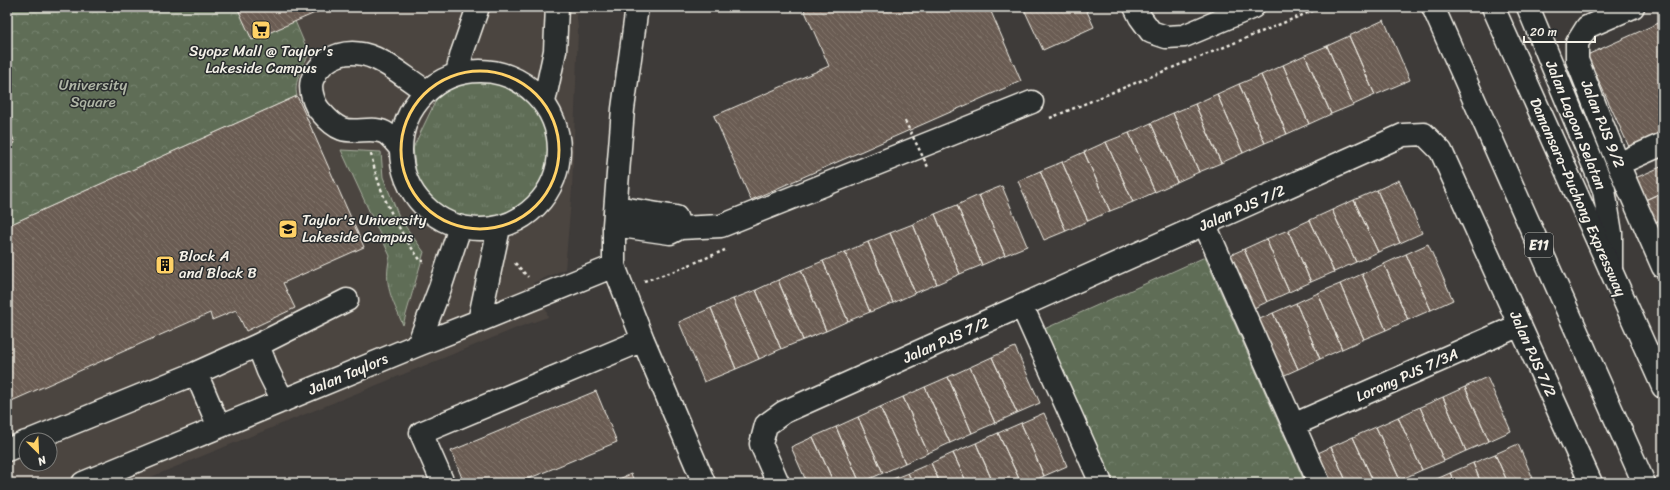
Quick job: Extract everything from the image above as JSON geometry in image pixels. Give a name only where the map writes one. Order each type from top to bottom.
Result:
[{"type":"main road","points":[[457,73],[462,53],[478,7]]},
{"type":"main road","points":[[544,102],[556,51],[556,7]]},
{"type":"main road","points":[[637,7],[623,109],[615,216],[614,266],[643,340],[704,483]]},
{"type":"main road","points":[[1135,7],[1151,32],[1166,37],[1184,36],[1253,7]]},
{"type":"main road","name":"E11","points":[[1433,7],[1644,483]]},
{"type":"main road","name":"Damansara–Puchong Expressway","points":[[1493,7],[1663,387]]},
{"type":"main road","name":"Jalan Lagoon Selatan","points":[[1528,7],[1604,190],[1611,233],[1611,271]]},
{"type":"main road","name":"Jalan PJS 9/2","points":[[1633,7],[1587,27],[1576,43],[1577,60],[1618,164],[1663,267]]},
{"type":"main road","points":[[400,148],[386,134],[373,130],[343,129],[332,123],[319,111],[313,98],[311,81],[317,69],[331,58],[347,53],[358,53],[376,58],[426,91]]},
{"type":"main road","points":[[481,70],[505,74],[527,85],[544,102],[554,120],[559,141],[559,162],[552,182],[541,200],[525,214],[499,228],[483,229],[460,227],[435,216],[416,198],[403,174],[400,148],[407,116],[426,91],[457,73],[481,70]]},
{"type":"main road","points":[[615,216],[676,216],[680,228],[721,226],[1032,102]]},
{"type":"main road","name":"Jalan PJS 7/2","points":[[778,483],[761,444],[766,425],[784,412],[1205,225],[1403,135],[1424,134],[1441,151],[1591,483]]},
{"type":"main road","points":[[1618,164],[1663,144]]},
{"type":"main road","points":[[1205,225],[1319,483]]},
{"type":"main road","points":[[418,345],[460,227]]},
{"type":"main road","points":[[480,321],[499,228]]},
{"type":"main road","name":"Jalan Taylors","points":[[83,483],[614,266]]},
{"type":"main road","points":[[51,432],[258,346],[347,300]]},
{"type":"main road","points":[[1022,306],[1101,483]]},
{"type":"main road","name":"Lorong PJS 7/3A","points":[[1293,425],[1520,325]]},
{"type":"main road","points":[[443,483],[421,433],[643,340]]},
{"type":"main road","points":[[258,346],[268,371],[283,401]]},
{"type":"main road","points":[[196,373],[219,427]]},
{"type":"main road","points":[[7,450],[18,445]]},
{"type":"path","points":[[905,121],[928,167]]},
{"type":"path","points":[[370,152],[375,174],[406,241],[421,261],[448,262]]},
{"type":"path","points":[[492,262],[514,263],[528,278]]},
{"type":"path","points":[[643,281],[675,271]]},
{"type":"highlighted area","points":[[481,70],[505,74],[527,85],[544,102],[554,120],[559,141],[559,162],[552,182],[541,200],[525,214],[499,228],[483,229],[460,227],[435,216],[416,198],[403,174],[400,148],[407,116],[426,91],[457,73]]},
{"type":"shaded area","name":"Taylor's University Lakeside Campus","points":[[7,7],[576,7],[578,29],[572,189],[565,269],[533,283],[542,295],[548,317],[519,327],[136,483],[7,483]]},
{"type":"green space","name":"University Square","points":[[7,7],[237,7],[295,21],[309,54],[297,80],[297,96],[7,226],[7,146],[15,143],[7,124]]},
{"type":"green space","points":[[479,75],[496,77],[512,84],[540,108],[550,127],[555,153],[545,188],[529,210],[506,222],[483,228],[460,226],[439,215],[423,197],[416,174],[413,148],[436,100],[459,79]]},
{"type":"green space","points":[[341,150],[381,152],[383,177],[400,219],[424,252],[403,325],[392,299],[388,284],[388,266],[390,256]]},
{"type":"green space","points":[[1205,257],[1305,483],[1109,483],[1042,330]]},
{"type":"building","name":"Syopz Mall @ Taylor's Lakeside Campus","points":[[237,7],[329,7],[252,40]]},
{"type":"building","points":[[803,7],[989,7],[1021,81],[751,200],[714,116],[829,66]]},
{"type":"building","points":[[1023,7],[1085,7],[1094,27],[1043,50]]},
{"type":"building","points":[[1384,20],[1410,80],[1375,95],[1349,36]]},
{"type":"building","points":[[1663,21],[1663,134],[1630,149],[1587,55]]},
{"type":"building","points":[[1349,36],[1375,95],[1353,105],[1327,46]]},
{"type":"building","points":[[1327,46],[1353,105],[1331,114],[1305,55]]},
{"type":"building","points":[[1305,55],[1331,114],[1309,124],[1283,65]]},
{"type":"building","points":[[1283,65],[1309,124],[1287,134],[1261,75]]},
{"type":"building","points":[[1261,75],[1287,134],[1265,143],[1239,84]]},
{"type":"building","points":[[1239,84],[1265,143],[1243,153],[1217,94]]},
{"type":"building","points":[[1217,94],[1243,153],[1221,163],[1195,104]]},
{"type":"building","name":"Block A and Block B","points":[[297,96],[364,247],[283,283],[295,308],[246,331],[236,310],[212,320],[210,313],[7,403],[7,226]]},
{"type":"building","points":[[1195,104],[1221,163],[1199,172],[1173,113]]},
{"type":"building","points":[[1173,113],[1199,172],[1177,182],[1151,123]]},
{"type":"building","points":[[1151,123],[1177,182],[1155,192],[1129,133]]},
{"type":"building","points":[[7,124],[15,143],[7,146]]},
{"type":"building","points":[[1129,133],[1155,192],[1133,202],[1106,142]]},
{"type":"building","points":[[1106,142],[1133,202],[1110,211],[1084,152]]},
{"type":"building","points":[[1084,152],[1110,211],[1088,221],[1062,162]]},
{"type":"building","points":[[1062,162],[1088,221],[1066,231],[1040,171]]},
{"type":"building","points":[[1663,166],[1663,192],[1643,201],[1633,179]]},
{"type":"building","points":[[1040,171],[1066,231],[1044,240],[1018,181]]},
{"type":"building","points":[[1399,180],[1422,233],[1400,243],[1377,190]]},
{"type":"building","points":[[1002,186],[1027,246],[1005,255],[979,195]]},
{"type":"building","points":[[1377,190],[1400,243],[1378,252],[1354,200]]},
{"type":"building","points":[[1663,192],[1663,219],[1653,223],[1643,201]]},
{"type":"building","points":[[979,195],[1005,255],[982,265],[957,205]]},
{"type":"building","points":[[1354,200],[1378,252],[1356,262],[1332,210]]},
{"type":"building","points":[[957,205],[982,265],[960,274],[935,214]]},
{"type":"building","points":[[1332,210],[1356,262],[1334,272],[1310,220]]},
{"type":"building","points":[[935,214],[960,274],[937,284],[913,224]]},
{"type":"building","points":[[1663,219],[1663,245],[1653,223]]},
{"type":"building","points":[[1310,220],[1334,272],[1311,282],[1288,230]]},
{"type":"building","points":[[913,224],[937,284],[915,293],[890,233]]},
{"type":"building","points":[[1288,230],[1311,282],[1289,292],[1266,239]]},
{"type":"building","points":[[890,233],[915,293],[893,303],[868,242]]},
{"type":"building","points":[[1266,239],[1289,292],[1267,302],[1244,249]]},
{"type":"building","points":[[868,242],[893,303],[870,312],[845,252]]},
{"type":"building","points":[[1428,244],[1453,300],[1431,310],[1406,254]]},
{"type":"building","points":[[1244,249],[1267,302],[1245,312],[1221,259]]},
{"type":"building","points":[[845,252],[870,312],[848,321],[823,261]]},
{"type":"building","points":[[1406,254],[1431,310],[1408,320],[1384,264]]},
{"type":"building","points":[[823,261],[848,321],[826,331],[801,270]]},
{"type":"building","points":[[1384,264],[1408,320],[1386,330],[1362,274]]},
{"type":"building","points":[[801,270],[826,331],[803,340],[778,280]]},
{"type":"building","points":[[1362,274],[1386,330],[1364,339],[1340,284]]},
{"type":"building","points":[[778,280],[803,340],[781,349],[756,290]]},
{"type":"building","points":[[1340,284],[1364,339],[1342,349],[1318,293]]},
{"type":"building","points":[[756,290],[781,349],[759,359],[733,299]]},
{"type":"building","points":[[1318,293],[1342,349],[1320,359],[1296,303]]},
{"type":"building","points":[[733,299],[759,359],[736,369],[711,308]]},
{"type":"building","points":[[1296,303],[1320,359],[1298,369],[1273,313]]},
{"type":"building","points":[[711,308],[736,369],[704,382],[679,322]]},
{"type":"building","points":[[1273,313],[1298,369],[1276,379],[1251,323]]},
{"type":"building","points":[[1015,347],[1040,403],[1017,413],[992,357]]},
{"type":"building","points":[[992,357],[1017,413],[995,423],[970,367]]},
{"type":"building","points":[[970,367],[995,423],[972,433],[948,377]]},
{"type":"building","points":[[948,377],[972,433],[950,443],[925,387]]},
{"type":"building","points":[[1487,377],[1511,431],[1489,441],[1465,387]]},
{"type":"building","points":[[925,387],[950,443],[928,453],[903,397]]},
{"type":"building","points":[[1465,387],[1489,441],[1466,451],[1443,397]]},
{"type":"building","points":[[596,391],[617,442],[518,483],[464,483],[451,451]]},
{"type":"building","points":[[903,397],[928,453],[905,463],[880,407]]},
{"type":"building","points":[[1443,397],[1466,451],[1444,461],[1420,407]]},
{"type":"building","points":[[880,407],[905,463],[883,473],[858,417]]},
{"type":"building","points":[[1420,407],[1444,461],[1422,470],[1398,417]]},
{"type":"building","points":[[1044,413],[1067,466],[1044,476],[1021,423]]},
{"type":"building","points":[[858,417],[883,473],[860,483],[836,427]]},
{"type":"building","points":[[1398,417],[1422,470],[1400,480],[1376,427]]},
{"type":"building","points":[[1021,423],[1044,476],[1029,483],[1021,483],[998,433]]},
{"type":"building","points":[[836,427],[860,483],[834,483],[813,437]]},
{"type":"building","points":[[1376,427],[1400,480],[1394,483],[1374,483],[1353,437]]},
{"type":"building","points":[[998,433],[1021,483],[993,483],[976,443]]},
{"type":"building","points":[[813,437],[834,483],[807,483],[791,447]]},
{"type":"building","points":[[1353,437],[1374,483],[1347,483],[1331,447]]},
{"type":"building","points":[[976,443],[993,483],[967,483],[953,453]]},
{"type":"building","points":[[1518,444],[1535,483],[1508,483],[1495,454]]},
{"type":"building","points":[[1331,447],[1347,483],[1321,483],[1309,457]]},
{"type":"building","points":[[953,453],[967,483],[940,483],[931,463]]},
{"type":"building","points":[[1495,454],[1508,483],[1481,483],[1473,463]]},
{"type":"building","points":[[931,463],[940,483],[913,483],[908,473]]},
{"type":"building","points":[[1473,463],[1481,483],[1455,483],[1450,473]]},
{"type":"building","points":[[908,473],[913,483],[885,482]]},
{"type":"building","points":[[1450,473],[1455,483],[1428,483]]},
{"type":"building","points":[[631,474],[635,483],[609,483]]},
{"type":"place","name":"Syopz Mall @ Taylor's Lakeside Campus","points":[[261,30]]},
{"type":"place","name":"Taylor's University Lakeside Campus","points":[[288,229]]},
{"type":"place","name":"Block A and Block B","points":[[165,265]]}]
